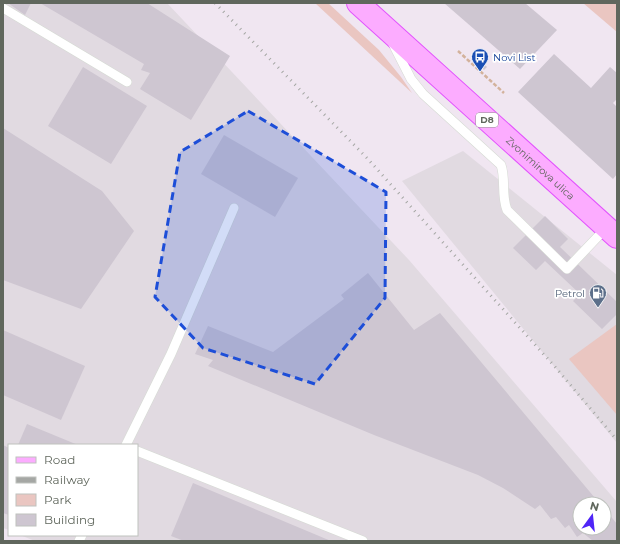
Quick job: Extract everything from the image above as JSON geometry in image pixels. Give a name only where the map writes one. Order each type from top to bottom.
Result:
[{"type":"main road","name":"Zvonimirova ulica","points":[[358,3],[612,232]]},
{"type":"lane","points":[[3,8],[127,82]]},
{"type":"lane","points":[[386,28],[411,79],[423,94],[501,165],[503,172],[504,201],[507,210],[568,269],[612,232]]},
{"type":"lane","points":[[126,444],[171,354],[234,208]]},
{"type":"lane","points":[[138,451],[363,541]]},
{"type":"path","points":[[458,51],[504,93]]},
{"type":"highlighted area","points":[[248,111],[386,192],[385,298],[315,384],[203,348],[155,297],[180,152]]},
{"type":"shaded area","points":[[3,3],[167,3],[409,260],[612,496],[572,496],[572,536],[612,536],[612,496],[617,502],[617,541],[35,541],[22,536],[138,536],[138,444],[8,444],[8,530],[3,528]]},
{"type":"shaded area","points":[[463,151],[617,275],[617,443],[402,181]]},
{"type":"green space","points":[[315,3],[328,3],[379,50],[412,93]]},
{"type":"green space","points":[[583,3],[617,3],[617,32]]},
{"type":"green space","points":[[617,324],[617,415],[569,359]]},
{"type":"building","points":[[8,3],[31,3],[25,15]]},
{"type":"building","points":[[40,3],[147,3],[230,56],[191,120],[140,89],[150,73],[141,70],[144,64]]},
{"type":"building","points":[[444,3],[525,3],[557,30],[520,69]]},
{"type":"building","points":[[554,54],[591,88],[610,67],[617,73],[617,99],[613,103],[617,107],[617,174],[613,179],[518,92]]},
{"type":"building","points":[[479,59],[487,67],[484,70],[477,62]]},
{"type":"building","points":[[83,67],[147,106],[111,164],[48,126]]},
{"type":"building","points":[[3,128],[102,191],[134,231],[81,309],[3,280]]},
{"type":"building","points":[[224,135],[298,178],[275,217],[201,174]]},
{"type":"building","points":[[545,216],[568,239],[560,247],[617,302],[617,314],[602,329],[573,301],[580,294],[545,261],[536,270],[513,248]]},
{"type":"building","points":[[368,273],[414,330],[440,313],[593,496],[572,496],[572,530],[569,525],[565,528],[556,517],[551,519],[540,505],[535,509],[503,488],[478,475],[374,435],[208,366],[213,360],[195,354],[208,326],[273,352],[344,299],[341,295]]},
{"type":"building","points":[[3,330],[85,366],[61,420],[3,395]]},
{"type":"building","points":[[27,424],[76,444],[18,444]]},
{"type":"building","points":[[3,445],[8,448],[8,515],[3,513]]},
{"type":"building","points":[[193,483],[331,541],[184,541],[171,536]]},
{"type":"building","points":[[612,518],[617,524],[617,541],[593,541],[587,536],[612,536]]},
{"type":"railway","points":[[215,3],[367,158],[556,368],[617,440]]},
{"type":"place","name":"Novi List","points":[[480,72]]},
{"type":"place","name":"Petrol","points":[[598,308]]}]
